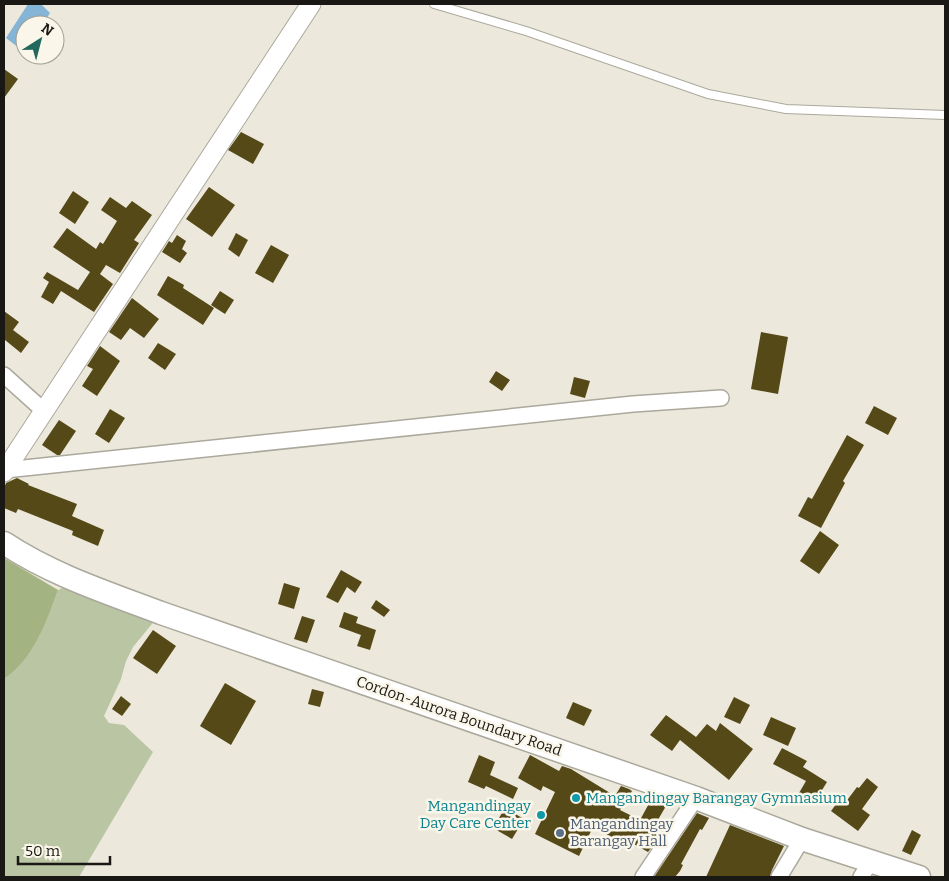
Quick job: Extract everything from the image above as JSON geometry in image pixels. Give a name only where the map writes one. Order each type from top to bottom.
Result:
[{"type":"main road","name":"Cordon-Aurora Boundary Road","points":[[4,543],[18,553],[78,581],[161,613],[696,798],[802,838],[874,869],[919,877]]},
{"type":"street","points":[[4,471],[311,4]]},
{"type":"street","points":[[4,375],[44,412]]},
{"type":"street","points":[[4,471],[633,404],[721,398]]},
{"type":"street","points":[[643,877],[696,798]]},
{"type":"street","points":[[779,877],[802,838]]},
{"type":"lane","points":[[434,4],[526,31],[708,94],[786,109],[945,116]]},
{"type":"green space","points":[[4,558],[58,590],[38,639],[23,661],[4,679]]},
{"type":"green space","points":[[78,581],[161,613],[133,647],[104,716],[109,723],[124,725],[153,752],[79,877],[4,877],[4,679],[23,660],[38,639],[58,590]]},
{"type":"water","points":[[28,4],[41,4],[50,13],[49,15],[21,15]]},
{"type":"water","points":[[15,24],[15,45],[6,38]]},
{"type":"building","points":[[4,69],[18,79],[4,98]]},
{"type":"building","points":[[241,132],[264,144],[253,164],[228,150]]},
{"type":"building","points":[[209,187],[235,205],[212,237],[186,219]]},
{"type":"building","points":[[73,191],[89,202],[75,224],[59,213]]},
{"type":"building","points":[[110,197],[126,208],[132,201],[152,215],[134,240],[139,243],[120,273],[106,265],[100,274],[113,284],[94,312],[61,291],[53,304],[41,297],[49,282],[43,278],[47,272],[78,290],[90,272],[53,247],[67,228],[96,249],[100,242],[103,244],[117,221],[101,210]]},
{"type":"building","points":[[236,233],[248,240],[239,257],[228,249]]},
{"type":"building","points":[[177,235],[186,241],[182,249],[187,253],[180,263],[162,252],[169,241],[172,243]]},
{"type":"building","points":[[271,245],[289,255],[273,283],[255,273]]},
{"type":"building","points":[[168,276],[184,285],[183,288],[214,308],[203,325],[157,295]]},
{"type":"building","points":[[220,291],[234,300],[225,314],[211,305]]},
{"type":"building","points":[[132,298],[159,319],[144,338],[130,328],[121,340],[109,332]]},
{"type":"building","points":[[4,311],[19,322],[13,330],[29,342],[21,353],[5,340],[4,342]]},
{"type":"building","points":[[761,332],[788,337],[778,394],[751,389]]},
{"type":"building","points":[[158,343],[176,354],[165,370],[148,358]]},
{"type":"building","points":[[100,346],[120,361],[97,396],[82,386],[93,369],[87,366]]},
{"type":"building","points":[[496,371],[510,380],[502,391],[489,382]]},
{"type":"building","points":[[574,377],[590,381],[585,398],[570,394]]},
{"type":"building","points":[[874,406],[897,418],[888,435],[865,423]]},
{"type":"building","points":[[110,409],[125,418],[109,443],[95,434]]},
{"type":"building","points":[[59,420],[76,431],[60,455],[57,455],[42,445]]},
{"type":"building","points":[[847,435],[864,445],[843,481],[845,483],[821,528],[798,516],[808,497],[812,499]]},
{"type":"building","points":[[17,478],[28,485],[77,504],[72,516],[104,530],[98,546],[72,535],[73,531],[18,509],[16,513],[4,508],[4,488],[6,483]]},
{"type":"building","points":[[820,531],[839,545],[819,574],[800,561]]},
{"type":"building","points":[[341,570],[362,582],[355,593],[347,587],[338,603],[326,597]]},
{"type":"building","points":[[284,583],[300,588],[294,609],[278,604]]},
{"type":"building","points":[[376,600],[390,610],[384,617],[371,608]]},
{"type":"building","points":[[344,612],[358,617],[356,623],[376,630],[370,650],[357,646],[361,635],[339,627]]},
{"type":"building","points":[[302,616],[315,620],[307,643],[294,639]]},
{"type":"building","points":[[153,630],[176,646],[157,674],[133,658]]},
{"type":"building","points":[[225,683],[256,701],[231,745],[200,726]]},
{"type":"building","points":[[312,689],[324,692],[320,707],[308,704]]},
{"type":"building","points":[[121,696],[131,704],[122,716],[112,709]]},
{"type":"building","points":[[734,697],[750,705],[740,724],[724,717]]},
{"type":"building","points":[[573,702],[592,710],[584,726],[566,718]]},
{"type":"building","points":[[666,715],[696,737],[707,724],[716,731],[720,723],[753,749],[729,780],[680,740],[672,751],[650,735]]},
{"type":"building","points":[[771,717],[796,728],[788,746],[763,735]]},
{"type":"building","points":[[782,748],[807,761],[803,767],[827,782],[814,803],[799,793],[806,781],[773,764]]},
{"type":"building","points":[[479,755],[495,762],[490,775],[518,788],[513,799],[486,786],[484,789],[468,782]]},
{"type":"building","points":[[530,755],[559,771],[562,766],[571,769],[615,796],[621,786],[629,789],[632,791],[620,810],[640,820],[652,798],[666,806],[652,830],[661,834],[648,852],[623,838],[621,842],[593,827],[579,856],[535,834],[555,792],[543,786],[541,791],[518,778]]},
{"type":"building","points":[[867,778],[878,787],[862,809],[870,815],[858,831],[831,811],[843,795],[848,799]]},
{"type":"building","points":[[505,808],[524,819],[512,839],[493,828]]},
{"type":"building","points":[[697,813],[709,818],[702,830],[700,829],[681,864],[683,865],[680,871],[675,877],[654,877]]},
{"type":"building","points":[[730,825],[784,846],[770,877],[706,877]]},
{"type":"building","points":[[912,830],[921,835],[911,855],[902,851]]},
{"type":"place","name":"Mangandingay Barangay Gymnasium","points":[[576,798]]},
{"type":"place","name":"Mangandingay Day Care Center","points":[[541,815]]},
{"type":"place","name":"Mangandingay Barangay Hall","points":[[560,833]]}]
